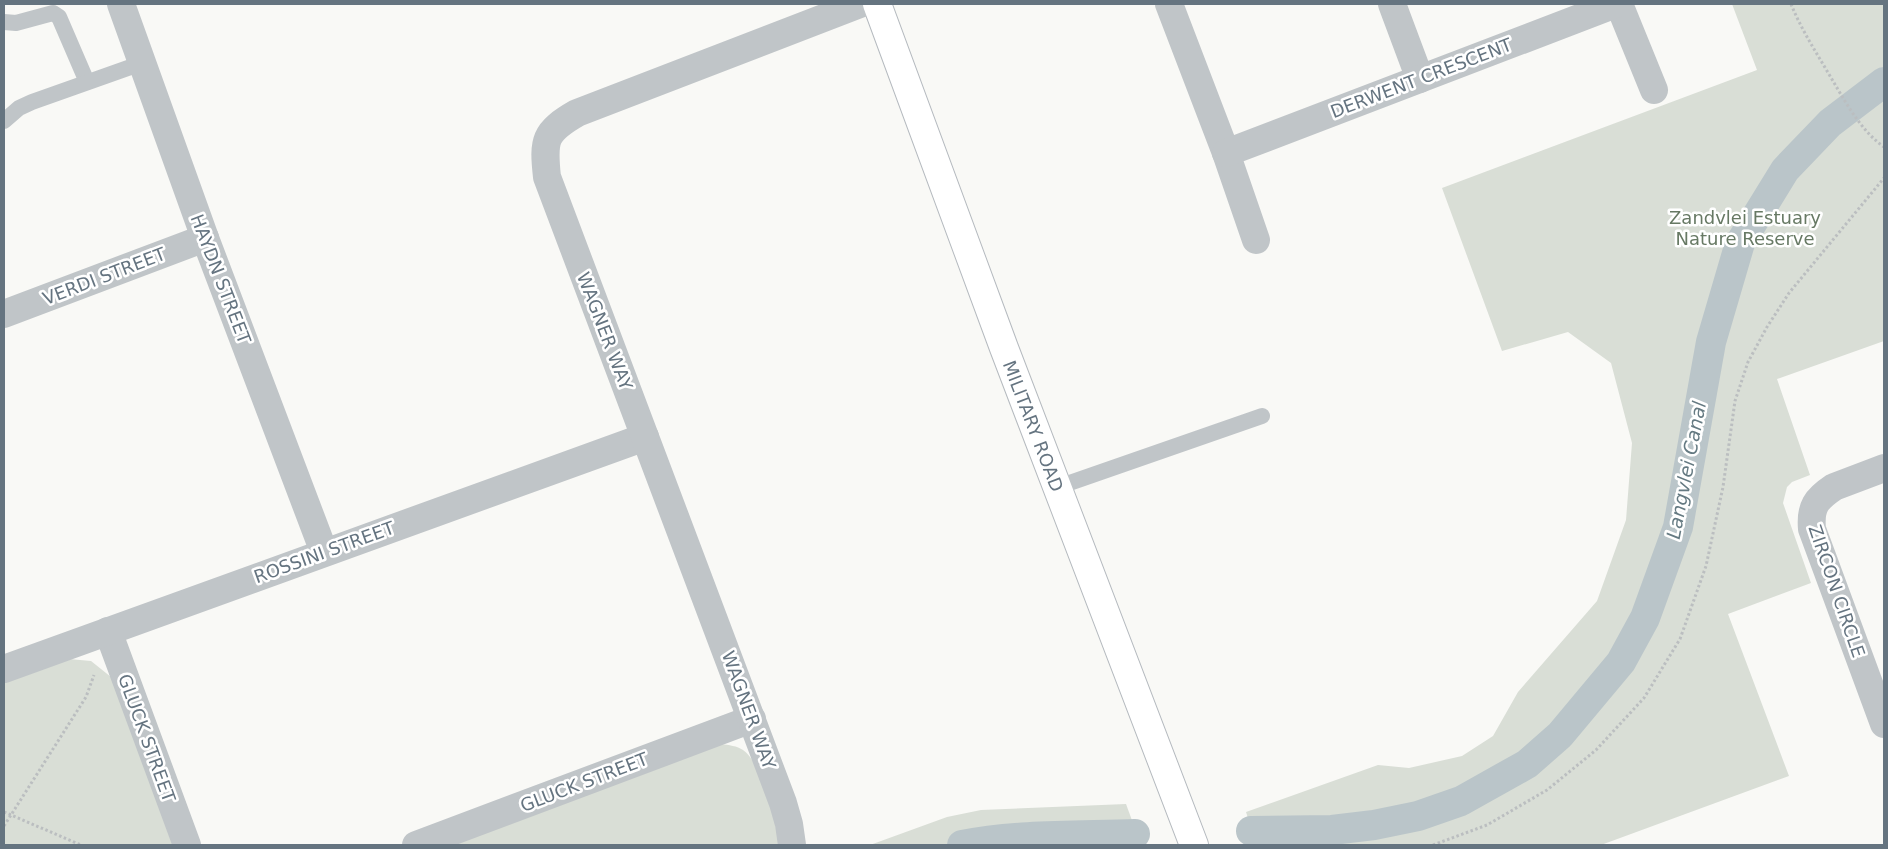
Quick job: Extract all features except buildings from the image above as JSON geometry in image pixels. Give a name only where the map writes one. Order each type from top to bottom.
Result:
[{"type":"main road","name":"MILITARY ROAD","points":[[877,4],[1194,845]]},
{"type":"street","name":"HAYDN STREET","points":[[120,4],[205,238],[324,552]]},
{"type":"street","name":"WAGNER WAY","points":[[792,845],[783,803],[547,177],[545,156],[548,137],[558,124],[577,114],[860,4]]},
{"type":"street","points":[[1169,4],[1226,153],[1256,240]]},
{"type":"street","points":[[1392,4],[1420,79]]},
{"type":"street","name":"DERWENT CRESCENT","points":[[1226,153],[1617,4],[1654,90]]},
{"type":"street","name":"VERDI STREET","points":[[4,314],[205,238]]},
{"type":"street","name":"ROSSINI STREET","points":[[4,669],[645,437]]},
{"type":"street","name":"ZIRCON CIRCLE","points":[[1884,468],[1834,487],[1818,498],[1812,514],[1812,529],[1874,664],[1884,724]]},
{"type":"street","name":"GLUCK STREET","points":[[108,631],[187,845]]},
{"type":"street","name":"GLUCK STREET","points":[[416,845],[752,719]]},
{"type":"lane","points":[[4,22],[16,22],[53,13],[59,17],[87,82]]},
{"type":"lane","points":[[4,121],[19,108],[142,63]]},
{"type":"lane","points":[[1058,487],[1262,416]]},
{"type":"path","points":[[1791,4],[1799,25],[1855,117],[1876,141],[1884,147]]},
{"type":"path","points":[[1433,845],[1487,825],[1547,790],[1596,750],[1644,698],[1680,639],[1706,566],[1723,487],[1735,401],[1748,362],[1767,327],[1789,293],[1884,178]]},
{"type":"path","points":[[4,826],[86,697],[108,631]]},
{"type":"path","points":[[4,812],[81,845]]},
{"type":"green space","name":"Zandvlei Estuary Nature Reserve","points":[[1732,4],[1884,4],[1884,341],[1777,379],[1810,475],[1792,482],[1787,487],[1783,503],[1811,583],[1728,614],[1789,776],[1601,845],[1257,845],[1246,812],[1378,765],[1409,768],[1462,756],[1493,736],[1518,692],[1597,601],[1626,520],[1632,443],[1611,363],[1568,332],[1502,351],[1442,188],[1757,70]]},
{"type":"green space","points":[[69,659],[91,661],[111,677],[175,845],[4,845],[4,683]]},
{"type":"green space","points":[[721,744],[743,750],[757,768],[772,809],[779,845],[446,845]]},
{"type":"green space","points":[[1126,804],[1141,845],[870,845],[947,817],[981,810]]},
{"type":"waterway","name":"Langvlei Canal","points":[[1251,831],[1332,830],[1374,825],[1418,816],[1461,801],[1527,764],[1560,735],[1621,662],[1645,618],[1678,527],[1711,342],[1740,243],[1785,170],[1830,123],[1884,82]]},
{"type":"waterway","name":"Langvlei Canal","points":[[962,845],[1026,837],[1135,834]]}]
